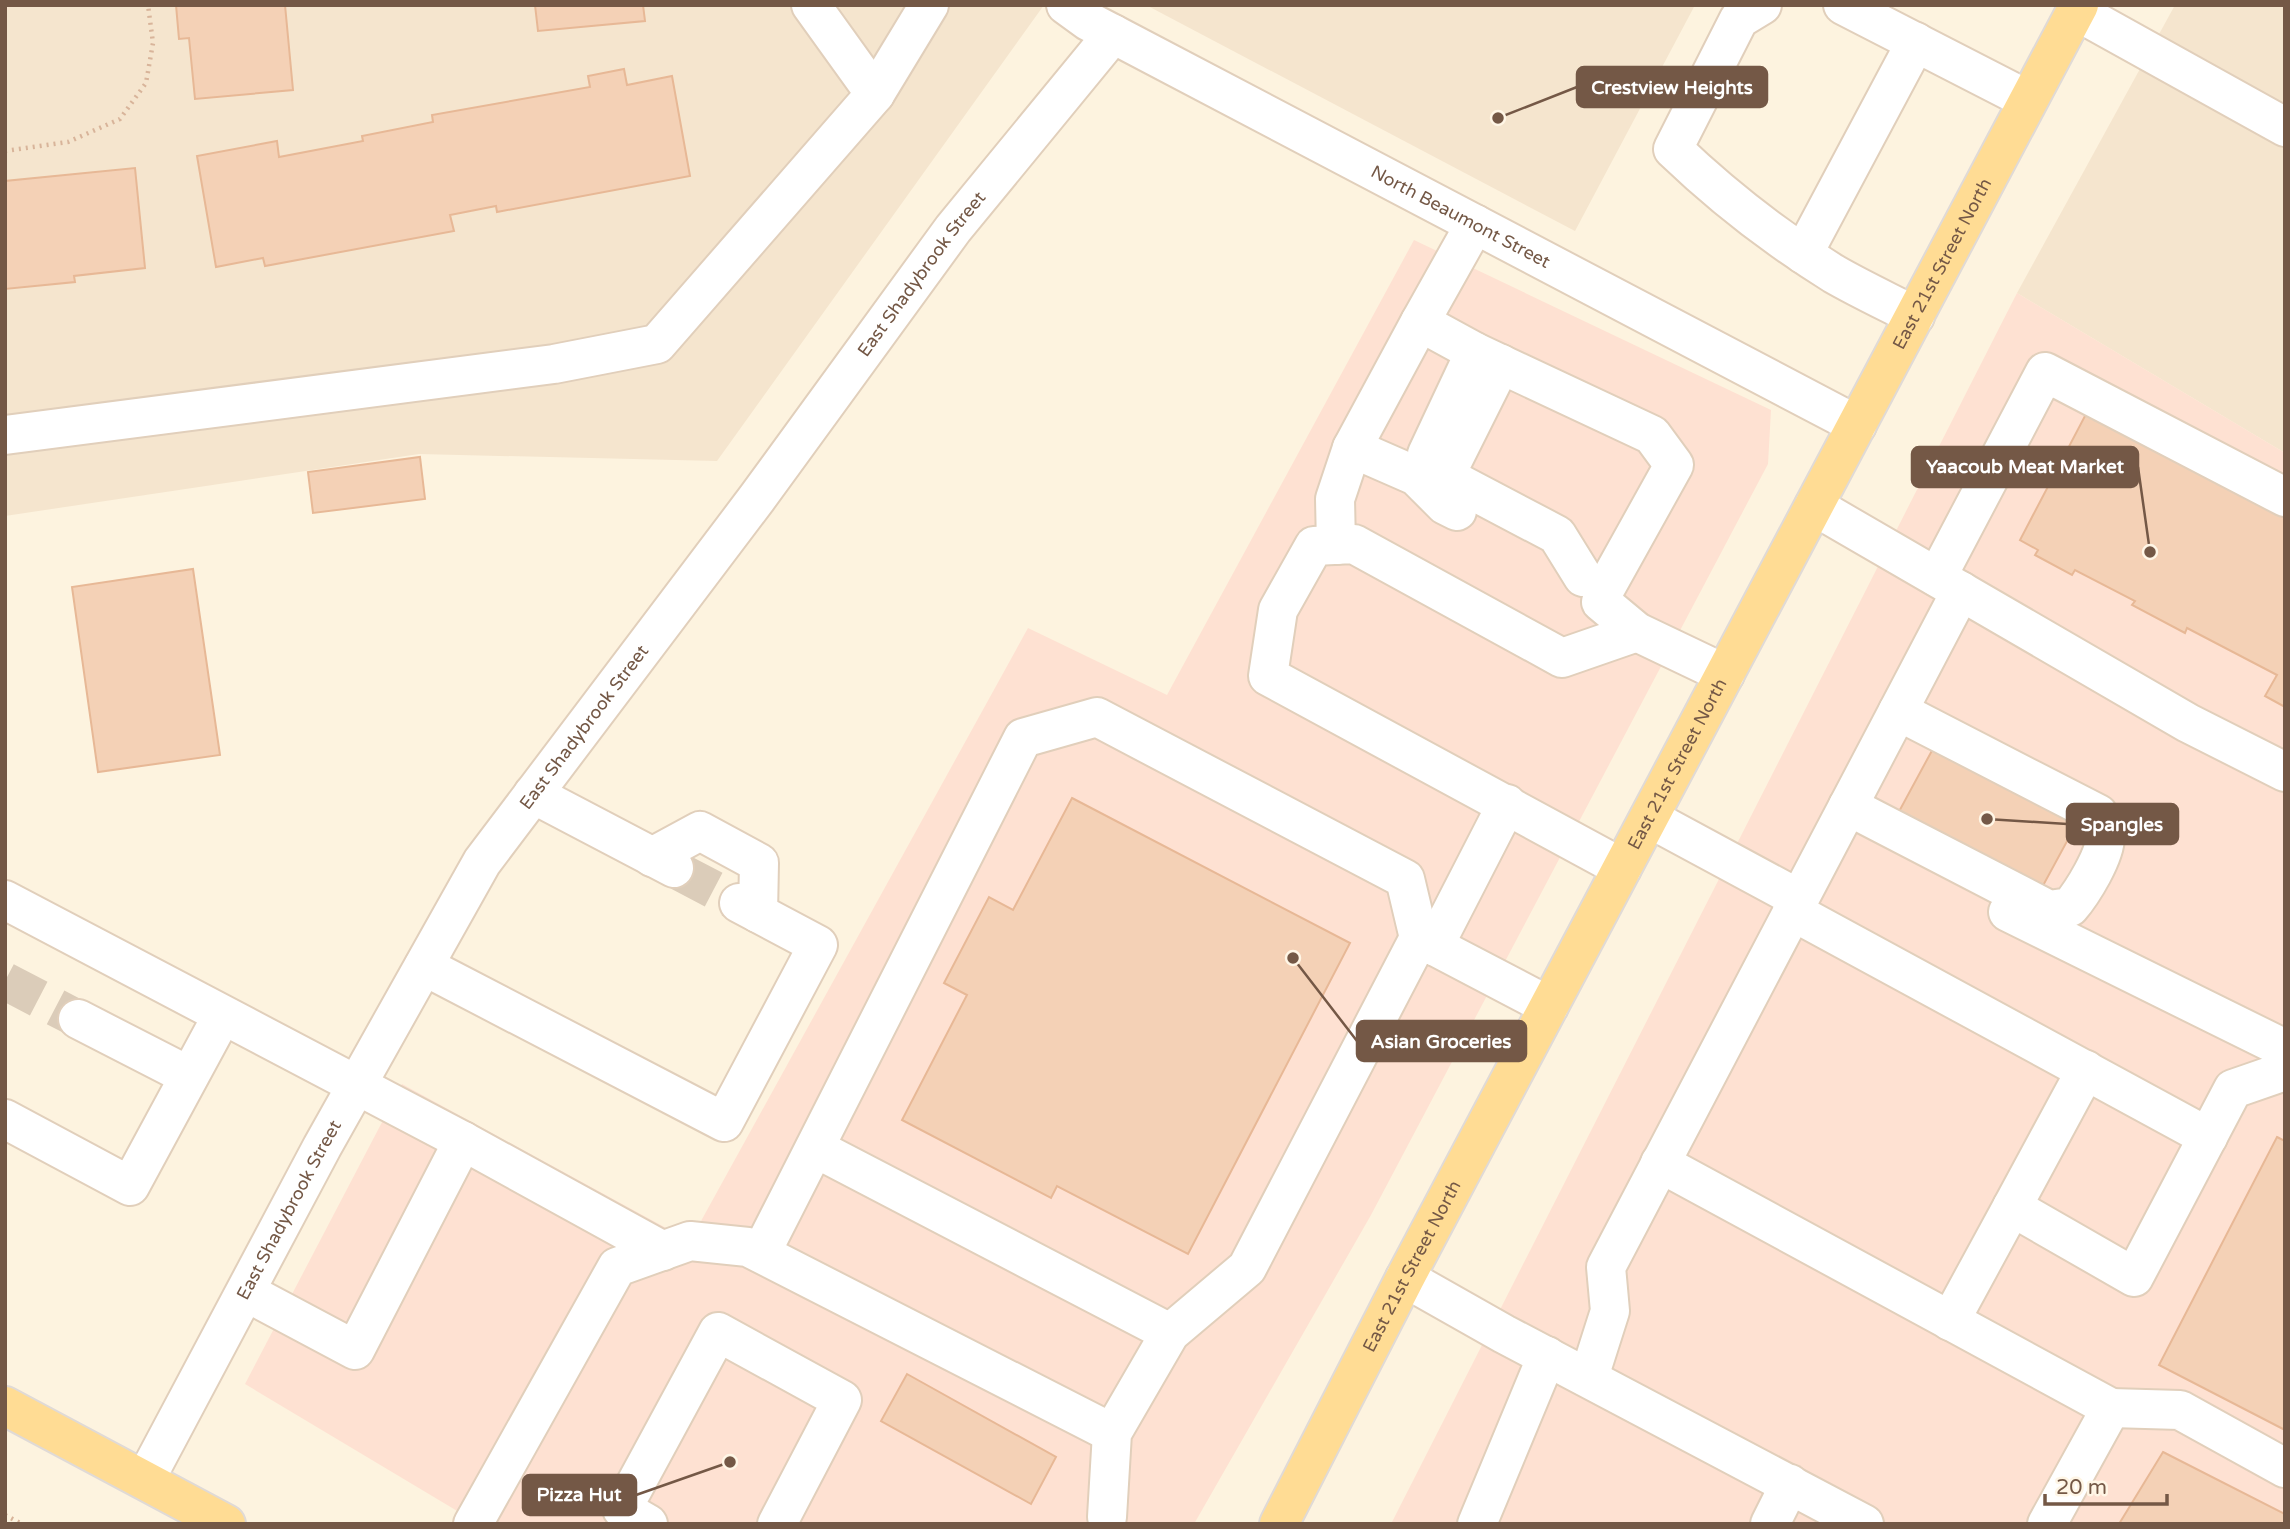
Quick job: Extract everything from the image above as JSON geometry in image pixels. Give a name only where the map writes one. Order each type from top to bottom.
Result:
[{"type":"main road","name":"East 21st Street North","points":[[1279,1524],[1405,1278],[2077,8]]},
{"type":"main road","points":[[5,1406],[226,1524]]},
{"type":"street","points":[[811,5],[875,94]]},
{"type":"street","points":[[5,435],[554,364],[657,344],[875,94],[929,5]]},
{"type":"street","name":"North Beaumont Street","points":[[1066,5],[1113,34],[1857,425]]},
{"type":"street","points":[[1762,5],[1739,19],[1673,149],[1714,188],[1803,254],[1836,275],[1915,316]]},
{"type":"street","points":[[1843,5],[2028,100]]},
{"type":"street","points":[[2077,8],[2285,127]]},
{"type":"street","name":"East Shadybrook Street","points":[[145,1480],[482,862],[757,498],[954,229],[1113,34]]},
{"type":"street","points":[[1803,254],[1916,42]]},
{"type":"street","points":[[1336,545],[1335,499],[1352,448],[1475,224]]},
{"type":"street","points":[[1420,322],[1488,358],[1652,435],[1674,465],[1594,583]]},
{"type":"street","points":[[1416,476],[1488,358]]},
{"type":"street","points":[[1488,358],[1445,476],[1557,535],[1594,583],[1601,602],[1637,632],[1726,674]]},
{"type":"street","points":[[1589,1377],[1610,1311],[1606,1267],[1898,711],[1949,584],[2045,372],[2285,497]]},
{"type":"street","points":[[1352,448],[1416,476],[1445,505],[1594,583]]},
{"type":"street","points":[[1814,506],[2188,723],[2285,772]]},
{"type":"street","points":[[1622,868],[1268,676],[1278,610],[1314,546],[1354,544],[1562,658],[1637,632]]},
{"type":"street","points":[[1842,816],[2049,910],[2070,907],[2080,895],[2105,839],[2098,814],[1898,711]]},
{"type":"street","points":[[761,1253],[1023,738],[1097,717],[1405,879],[1426,942],[1549,1006]]},
{"type":"street","points":[[424,966],[724,1122],[818,945],[748,908],[759,863],[700,831],[666,864],[533,794]]},
{"type":"street","points":[[1110,1521],[1112,1433],[1170,1333],[1247,1268],[1426,942],[1507,804]]},
{"type":"street","points":[[1842,816],[2285,1049]]},
{"type":"street","points":[[1648,818],[1796,905],[2208,1137]]},
{"type":"street","points":[[5,900],[463,1141],[663,1251]]},
{"type":"street","points":[[5,1119],[130,1186],[222,1016]]},
{"type":"street","points":[[78,1019],[189,1076]]},
{"type":"street","points":[[1950,1321],[2086,1070]]},
{"type":"street","points":[[2012,1208],[2134,1277],[2233,1089],[2285,1071]]},
{"type":"street","points":[[246,1292],[355,1350],[463,1141]]},
{"type":"street","points":[[815,1148],[1170,1333]]},
{"type":"street","points":[[1660,1163],[2111,1408],[2180,1410],[2285,1468]]},
{"type":"street","points":[[473,1524],[617,1267],[690,1241],[748,1247],[1112,1433]]},
{"type":"street","points":[[1405,1278],[1864,1524]]},
{"type":"street","points":[[635,1516],[719,1332],[842,1400],[777,1524]]},
{"type":"street","points":[[1476,1524],[1547,1356]]},
{"type":"street","points":[[2047,1524],[2111,1408]]},
{"type":"street","points":[[1770,1524],[1790,1484]]},
{"type":"path","points":[[5,151],[68,142],[120,119],[146,83],[153,43],[148,5]]},
{"type":"path","points":[[5,1515],[22,1524]]},
{"type":"shaded area","points":[[5,5],[1044,5],[717,461],[419,454],[5,516]]},
{"type":"shaded area","points":[[1146,5],[1695,5],[1575,231]]},
{"type":"shaded area","points":[[2175,5],[2285,5],[2285,453],[2017,293]]},
{"type":"shaded area","points":[[1414,240],[1771,410],[1768,464],[1371,1215],[1194,1524],[479,1524],[245,1384],[402,1084],[690,1241],[1028,628],[1167,695]]},
{"type":"shaded area","points":[[2017,293],[2285,453],[2285,1524],[1391,1524]]},
{"type":"building","points":[[176,5],[285,5],[293,90],[195,99],[189,38],[179,39]]},
{"type":"building","points":[[535,5],[643,5],[645,21],[538,31]]},
{"type":"building","points":[[624,69],[627,85],[672,76],[690,176],[497,212],[496,206],[450,215],[454,231],[265,266],[263,258],[216,267],[197,156],[277,141],[279,157],[363,141],[362,136],[433,122],[432,115],[590,87],[588,76]]},
{"type":"building","points":[[135,168],[145,268],[74,276],[75,282],[5,289],[5,181]]},
{"type":"building","points":[[2086,414],[2285,518],[2285,707],[2265,696],[2277,675],[2187,628],[2185,633],[2132,605],[2135,601],[2075,570],[2072,575],[2035,555],[2038,550],[2020,540]]},
{"type":"building","points":[[420,457],[425,499],[313,513],[308,472]]},
{"type":"building","points":[[193,569],[220,755],[98,772],[72,587]]},
{"type":"building","points":[[1935,745],[2078,821],[2039,893],[1896,817]]},
{"type":"building","points":[[1072,798],[1350,943],[1188,1254],[1057,1186],[1051,1198],[902,1120],[967,995],[944,983],[989,897],[1013,910]]},
{"type":"building","points":[[2277,1137],[2285,1141],[2285,1430],[2159,1365]]},
{"type":"building","points":[[907,1374],[1056,1457],[1031,1504],[881,1421]]},
{"type":"building","points":[[2163,1452],[2285,1514],[2285,1524],[2119,1524]]},
{"type":"tunnel","points":[[680,872],[739,903]]},
{"type":"tunnel","points":[[5,981],[78,1019]]},
{"type":"place","name":"Crestview Heights","points":[[1498,118]]},
{"type":"place","name":"Yaacoub Meat Market","points":[[2150,552]]},
{"type":"place","name":"Spangles","points":[[1987,819]]},
{"type":"place","name":"Asian Groceries","points":[[1293,958]]},
{"type":"place","name":"Pizza Hut","points":[[730,1462]]}]
